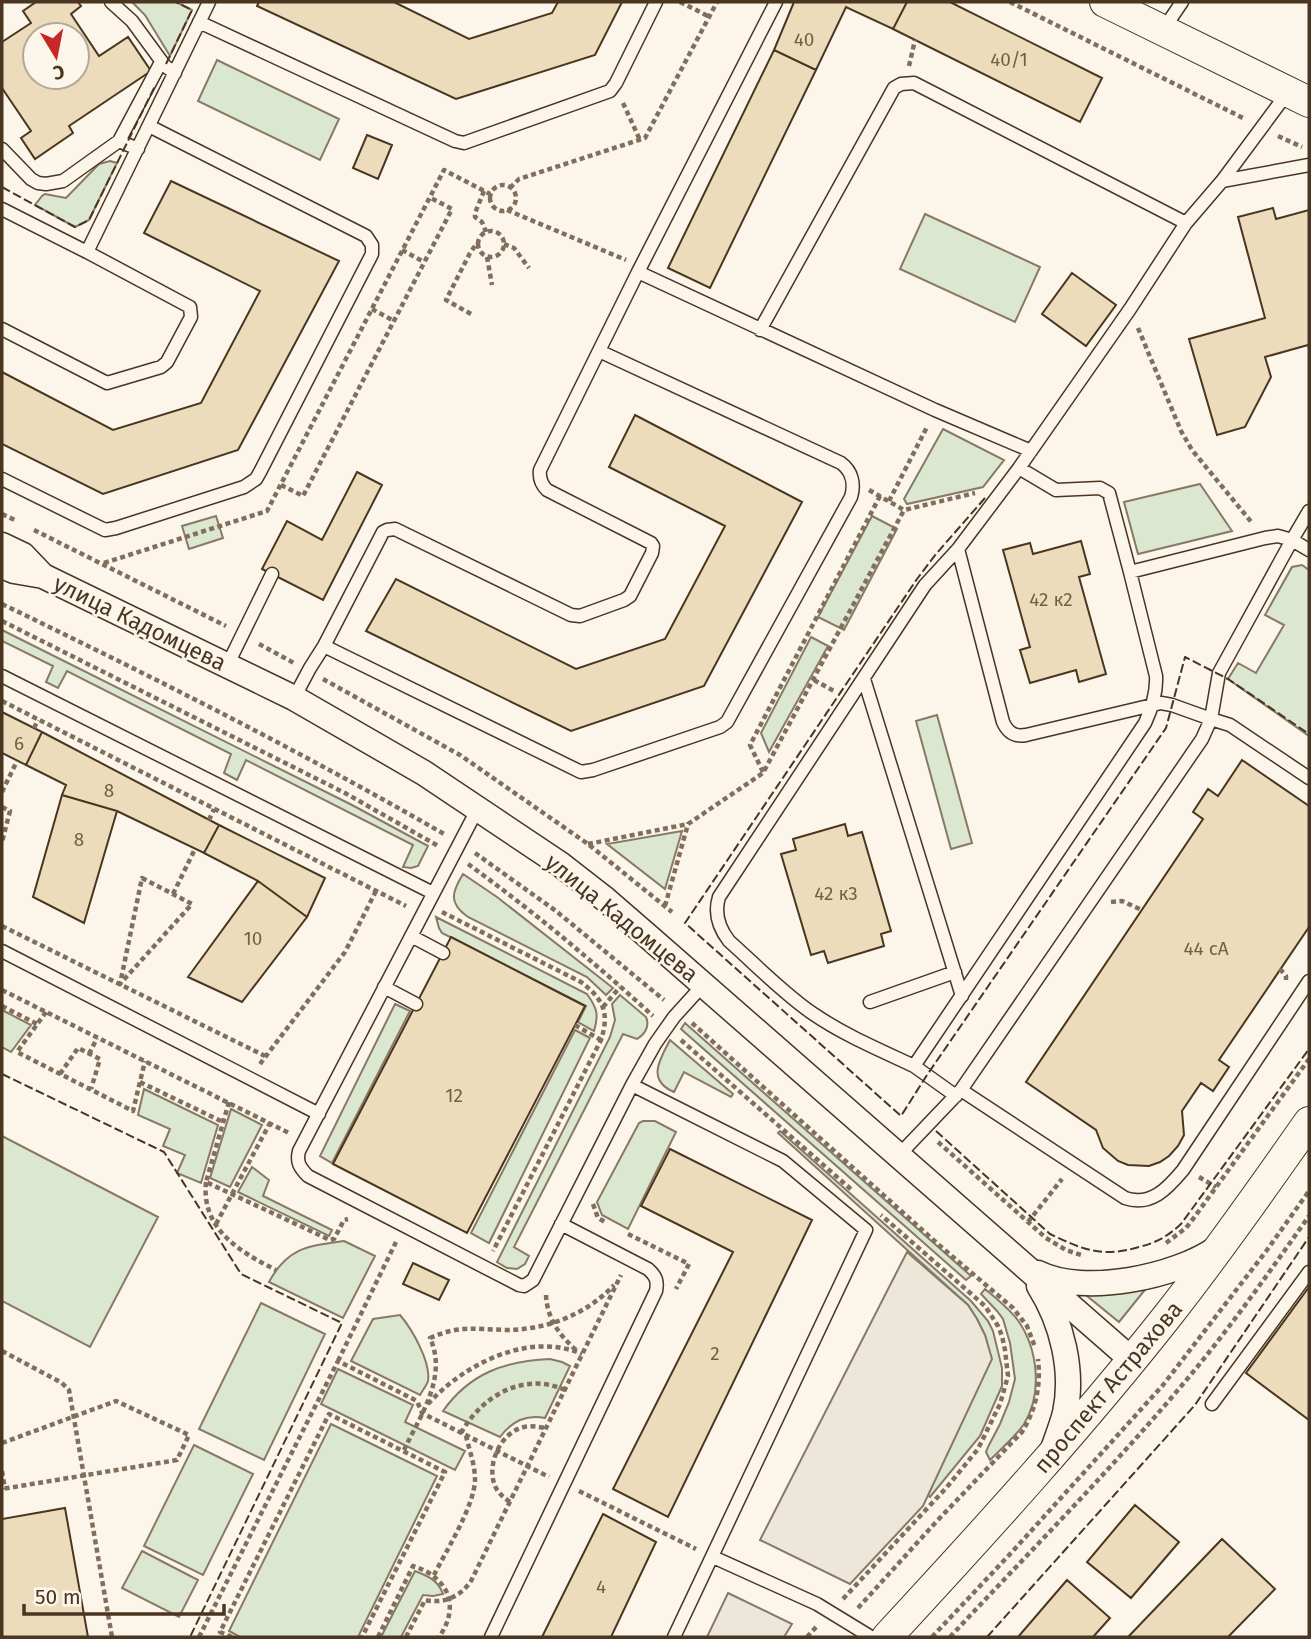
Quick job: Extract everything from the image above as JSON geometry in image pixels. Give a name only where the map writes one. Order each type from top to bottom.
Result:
[{"type":"street","points":[[1105,2],[1299,97]]},
{"type":"street","name":"улица Кадомцева","points":[[2,545],[23,555],[43,576]]},
{"type":"street","name":"улица Кадомцева","points":[[2,566],[43,576],[294,698],[424,773],[560,864],[596,892],[1132,1360]]},
{"type":"street","name":"проспект Астрахова","points":[[887,1637],[1049,1459],[1132,1360],[1223,1244],[1309,1122]]},
{"type":"street","points":[[1024,1266],[1042,1275],[1064,1281],[1116,1282],[1186,1265],[1223,1244]]},
{"type":"street","points":[[1024,1266],[1049,1301],[1057,1322],[1066,1364],[1068,1388],[1065,1412],[1049,1459]]},
{"type":"lane","points":[[111,2],[132,21],[161,62],[175,73]]},
{"type":"lane","points":[[87,252],[209,2]]},
{"type":"lane","points":[[199,22],[460,142],[605,93],[613,87],[656,2]]},
{"type":"lane","points":[[294,698],[383,533],[391,529],[570,615],[580,616],[630,596],[652,553],[651,543],[547,490],[541,481],[540,470],[776,2]]},
{"type":"lane","points":[[1163,30],[1182,2]]},
{"type":"lane","points":[[2,149],[38,183],[62,181],[119,141],[161,62]]},
{"type":"lane","points":[[760,330],[894,88],[908,82],[1186,223]]},
{"type":"lane","points":[[1299,97],[1261,127],[1222,181],[1186,223],[1130,309],[1007,485],[958,549],[925,585],[719,897],[716,907],[721,928],[729,941],[800,1004],[855,1038],[914,1066],[1125,1198],[1140,1200],[1160,1195],[1183,1170],[1309,981]]},
{"type":"lane","points":[[2,479],[105,530],[250,484],[260,472],[372,254],[372,245],[366,236],[149,126]]},
{"type":"lane","points":[[119,141],[138,149]]},
{"type":"lane","points":[[1222,181],[1309,165]]},
{"type":"lane","points":[[2,209],[190,307],[191,317],[165,365],[107,383],[2,329]]},
{"type":"lane","points":[[640,269],[760,330],[1031,451]]},
{"type":"lane","points":[[324,646],[576,771],[586,772],[720,727],[727,722],[851,497],[853,482],[848,468],[841,463],[599,351]]},
{"type":"lane","points":[[914,1066],[1145,723],[1156,685],[1156,676],[1109,493],[1100,488],[1056,490],[1019,468]]},
{"type":"lane","points":[[899,1155],[958,1093],[1202,739],[1211,719],[1219,673],[1309,511]]},
{"type":"lane","points":[[1130,572],[1278,536],[1292,540],[1309,550]]},
{"type":"lane","points":[[958,549],[1003,722],[1014,735],[1026,736],[1152,705],[1168,704],[1230,725],[1309,778]]},
{"type":"lane","points":[[227,666],[272,574]]},
{"type":"lane","points":[[2,676],[427,904]]},
{"type":"lane","points":[[864,680],[962,996]]},
{"type":"lane","points":[[478,808],[305,1140],[298,1164],[307,1176],[519,1285],[529,1284],[632,1084],[662,1032],[703,985]]},
{"type":"lane","points":[[411,936],[443,953]]},
{"type":"lane","points":[[2,951],[319,1114]]},
{"type":"lane","points":[[870,1002],[955,972]]},
{"type":"lane","points":[[384,987],[416,1004]]},
{"type":"lane","points":[[632,1084],[783,1161],[866,1230],[674,1637]]},
{"type":"lane","points":[[491,1637],[656,1291],[655,1275],[561,1224]]},
{"type":"lane","points":[[1212,1404],[1309,1272]]},
{"type":"lane","points":[[713,1557],[817,1604],[871,1637]]},
{"type":"path","points":[[680,2],[710,17]]},
{"type":"path","points":[[510,188],[519,179],[645,138],[718,2]]},
{"type":"path","points":[[1010,2],[1309,149]]},
{"type":"path","points":[[908,82],[909,61],[915,40]]},
{"type":"path","points":[[613,87],[628,109],[640,140]]},
{"type":"path","points":[[281,485],[303,496],[452,209],[431,195],[448,161]]},
{"type":"path","points":[[444,170],[490,194]]},
{"type":"path","points":[[508,210],[515,201],[514,192],[510,188],[499,186],[490,194],[492,206],[499,211],[508,210],[640,269]]},
{"type":"path","points":[[484,191],[475,217],[482,222],[486,232]]},
{"type":"path","points":[[471,314],[446,300],[481,235],[497,232],[504,244],[500,254],[487,257],[480,252],[477,243]]},
{"type":"path","points":[[504,244],[514,248],[529,268]]},
{"type":"path","points":[[402,250],[424,262]]},
{"type":"path","points":[[487,257],[492,285]]},
{"type":"path","points":[[372,309],[394,321]]},
{"type":"path","points":[[1130,309],[1181,431],[1192,450],[1265,538]]},
{"type":"path","points":[[889,501],[936,410]]},
{"type":"path","points":[[853,482],[904,510],[1007,485]]},
{"type":"path","points":[[763,773],[750,744],[880,496]]},
{"type":"path","points":[[588,844],[688,824],[763,773],[904,510]]},
{"type":"path","points":[[2,604],[173,688],[312,761],[460,843],[498,869],[556,911],[679,1012],[1013,1308],[1027,1326],[1037,1355],[1040,1375],[1029,1420],[1022,1432],[846,1622]]},
{"type":"path","points":[[2,701],[376,891],[427,904],[581,982],[597,997],[606,1016],[601,1040],[485,1268]]},
{"type":"path","points":[[34,728],[38,720]]},
{"type":"path","points":[[2,792],[17,761]]},
{"type":"path","points":[[2,807],[10,811],[2,842]]},
{"type":"path","points":[[209,820],[215,809]]},
{"type":"path","points":[[672,912],[665,906],[688,824]]},
{"type":"path","points":[[173,894],[195,849]]},
{"type":"path","points":[[142,878],[192,904],[120,984],[142,878]]},
{"type":"path","points":[[249,1078],[345,952],[376,891]]},
{"type":"path","points":[[2,926],[265,1056]]},
{"type":"path","points":[[603,1007],[620,987]]},
{"type":"path","points":[[2,990],[305,1140]]},
{"type":"path","points":[[2,1006],[37,1024]]},
{"type":"path","points":[[46,1012],[17,1052],[133,1111],[145,1061]]},
{"type":"path","points":[[575,1025],[601,1040]]},
{"type":"path","points":[[89,1054],[97,1038]]},
{"type":"path","points":[[60,1074],[78,1048],[100,1059],[91,1089]]},
{"type":"path","points":[[1164,1244],[1193,1219],[1309,1059]]},
{"type":"path","points":[[140,1082],[223,1122]]},
{"type":"path","points":[[229,1102],[206,1182],[206,1200],[213,1220],[228,1240],[238,1249],[276,1270]]},
{"type":"path","points":[[216,1224],[270,1123]]},
{"type":"path","points":[[923,1129],[1046,1238],[1066,1250],[1096,1258]]},
{"type":"path","points":[[1028,1222],[1073,1164]]},
{"type":"path","points":[[206,1182],[330,1240],[334,1239],[344,1220],[349,1219]]},
{"type":"path","points":[[932,1637],[1163,1385],[1260,1260],[1309,1191]]},
{"type":"path","points":[[594,1196],[594,1211],[605,1223]]},
{"type":"path","points":[[950,1637],[1079,1500],[1190,1375],[1309,1216]]},
{"type":"path","points":[[199,1637],[404,1226]]},
{"type":"path","points":[[617,1229],[689,1264],[671,1300]]},
{"type":"path","points":[[406,1637],[425,1600],[436,1602],[449,1599],[461,1592],[471,1581],[629,1259]]},
{"type":"path","points":[[404,1450],[433,1388],[436,1375],[435,1353],[430,1338],[457,1329],[531,1329],[553,1324],[595,1301],[619,1279]]},
{"type":"path","points":[[547,1289],[547,1304],[553,1324],[568,1343],[582,1354]]},
{"type":"path","points":[[422,1413],[439,1392],[472,1367],[489,1359],[546,1346],[582,1354]]},
{"type":"path","points":[[2,1351],[67,1386],[71,1396],[112,1637]]},
{"type":"path","points":[[338,1361],[417,1401],[422,1413],[463,1435],[713,1557]]},
{"type":"path","points":[[435,1575],[474,1490],[475,1473],[463,1435],[473,1414],[504,1391],[527,1385],[544,1384],[565,1390]]},
{"type":"path","points":[[2,1443],[116,1401],[189,1435],[177,1460],[3,1489],[2,1471]]},
{"type":"path","points":[[232,1637],[220,1632],[329,1414],[445,1472],[362,1637]]},
{"type":"path","points":[[510,1502],[496,1488],[492,1478],[497,1451],[515,1430],[533,1426],[546,1428]]},
{"type":"path","points":[[579,1491],[584,1479]]},
{"type":"path","points":[[688,1559],[693,1547]]},
{"type":"path","points":[[378,1637],[413,1566],[435,1575],[445,1588],[449,1599],[449,1617],[439,1637]]},
{"type":"green space","points":[[132,2],[176,2],[192,10],[170,56],[145,15]]},
{"type":"green space","points":[[217,60],[339,119],[320,160],[198,101]]},
{"type":"green space","points":[[110,161],[117,163],[89,220],[75,227],[35,205],[45,194],[66,198],[99,164]]},
{"type":"green space","points":[[925,214],[1040,267],[1015,322],[900,269]]},
{"type":"green space","points":[[943,429],[1004,460],[983,487],[907,504],[904,499]]},
{"type":"green space","points":[[1200,484],[1232,531],[1138,554],[1124,502]]},
{"type":"green space","points":[[216,516],[223,538],[189,549],[182,526]]},
{"type":"green space","points":[[872,516],[897,529],[844,630],[818,617]]},
{"type":"green space","points":[[1302,565],[1309,570],[1309,736],[1228,679],[1238,663],[1256,673],[1284,625],[1265,615],[1292,567]]},
{"type":"green space","points":[[2,630],[352,805],[428,846],[418,866],[403,867],[413,845],[246,760],[237,780],[224,773],[231,754],[67,671],[58,688],[46,682],[53,666],[2,641]]},
{"type":"green space","points":[[811,637],[828,646],[769,752],[761,733]]},
{"type":"green space","points":[[937,715],[972,843],[951,849],[916,721]]},
{"type":"green space","points":[[682,831],[665,889],[607,844]]},
{"type":"green space","points":[[463,874],[497,897],[613,988],[606,995],[587,977],[468,917],[457,907],[454,897],[456,886]]},
{"type":"green space","points":[[436,917],[587,994],[596,1011],[594,1031],[578,1022],[586,1006],[442,933]]},
{"type":"green space","points":[[620,995],[646,1017],[646,1030],[637,1039],[623,1034],[514,1247],[529,1256],[525,1264],[517,1269],[507,1268],[497,1262],[610,1037],[615,1020],[612,1004]]},
{"type":"green space","points":[[395,1004],[410,1011],[332,1163],[320,1156]]},
{"type":"green space","points":[[2,1010],[31,1025],[11,1052],[2,1047]]},
{"type":"green space","points":[[685,1023],[971,1276],[966,1280],[681,1029]]},
{"type":"green space","points":[[575,1030],[590,1038],[489,1243],[471,1233]]},
{"type":"green space","points":[[670,1040],[733,1094],[731,1097],[684,1072],[674,1092],[665,1087],[660,1081],[658,1069]]},
{"type":"green space","points":[[144,1089],[218,1125],[201,1183],[177,1173],[185,1155],[163,1146],[170,1129],[138,1115]]},
{"type":"green space","points":[[231,1109],[262,1125],[230,1187],[210,1178]]},
{"type":"green space","points":[[655,1121],[676,1132],[628,1229],[602,1215],[597,1202],[639,1123]]},
{"type":"green space","points":[[780,1131],[971,1301],[993,1331],[1002,1368],[1002,1386],[980,1436],[930,1497],[928,1495],[991,1359],[985,1335],[968,1305],[778,1133]]},
{"type":"green space","points":[[2,1136],[158,1217],[90,1347],[2,1301]]},
{"type":"green space","points":[[252,1167],[269,1180],[263,1196],[332,1230],[329,1236],[238,1192]]},
{"type":"green space","points":[[344,1241],[375,1256],[343,1318],[269,1282],[276,1270],[300,1250]]},
{"type":"green space","points":[[1152,1281],[1119,1322],[1076,1287]]},
{"type":"green space","points":[[985,1289],[1017,1319],[1030,1343],[1036,1371],[1034,1399],[1024,1424],[990,1460],[986,1452],[1009,1402],[1015,1379],[1010,1343],[1003,1319],[981,1294]]},
{"type":"green space","points":[[261,1303],[325,1334],[264,1460],[199,1429]]},
{"type":"green space","points":[[400,1315],[415,1337],[427,1365],[428,1381],[420,1395],[351,1361],[373,1319]]},
{"type":"green space","points":[[550,1359],[570,1366],[545,1418],[520,1420],[500,1437],[443,1411],[477,1378],[503,1366]]},
{"type":"green space","points":[[338,1369],[413,1405],[405,1422],[465,1451],[455,1470],[321,1404]]},
{"type":"green space","points":[[331,1424],[437,1476],[358,1637],[240,1637],[229,1631]]},
{"type":"green space","points":[[194,1445],[253,1474],[203,1575],[144,1546]]},
{"type":"green space","points":[[142,1551],[198,1580],[179,1617],[122,1588]]},
{"type":"green space","points":[[415,1571],[435,1582],[443,1594],[423,1595],[401,1637],[381,1637]]},
{"type":"shaded area","points":[[907,1252],[968,1305],[985,1335],[992,1359],[923,1506],[850,1584],[760,1540]]},
{"type":"shaded area","points":[[728,1593],[792,1624],[784,1637],[707,1637]]},
{"type":"building","points":[[36,2],[78,2],[81,6],[71,14],[76,21],[30,21],[23,11]]},
{"type":"building","points":[[259,2],[394,2],[469,39],[552,13],[558,2],[622,2],[595,55],[456,99],[257,6]]},
{"type":"building","points":[[794,2],[907,2],[893,29],[846,7],[816,70],[774,50]]},
{"type":"building","points":[[907,2],[950,2],[1102,78],[1080,122],[893,29]]},
{"type":"building","points":[[21,30],[21,91],[91,91],[91,44],[99,56],[128,37],[151,71],[69,126],[73,133],[35,159],[21,138],[31,131],[2,88],[2,42]]},
{"type":"building","points":[[774,50],[816,70],[710,288],[668,268]]},
{"type":"building","points":[[367,135],[392,145],[378,179],[353,168]]},
{"type":"building","points":[[171,181],[339,261],[238,450],[103,494],[2,444],[2,372],[113,430],[201,403],[260,291],[144,233]]},
{"type":"building","points":[[1273,208],[1276,219],[1309,210],[1309,348],[1308,345],[1265,357],[1271,377],[1245,427],[1217,435],[1189,339],[1265,318],[1238,217]]},
{"type":"building","points":[[1072,273],[1116,305],[1086,346],[1042,314]]},
{"type":"building","points":[[635,415],[802,502],[704,686],[571,731],[366,631],[396,579],[576,669],[665,639],[725,526],[609,467]]},
{"type":"building","points":[[357,472],[382,485],[323,600],[262,569],[287,521],[322,540]]},
{"type":"building","points":[[1081,541],[1090,574],[1079,577],[1106,674],[1079,682],[1076,670],[1030,683],[1020,650],[1030,647],[1003,550],[1030,543],[1033,554]]},
{"type":"building","points":[[2,712],[42,732],[26,765],[2,753]]},
{"type":"building","points":[[42,732],[219,825],[204,853],[117,811],[62,795],[66,785],[26,765]]},
{"type":"building","points":[[1242,760],[1309,806],[1309,927],[1219,1060],[1229,1067],[1213,1091],[1201,1083],[1182,1111],[1184,1135],[1178,1146],[1160,1162],[1149,1166],[1128,1165],[1118,1161],[1103,1148],[1096,1130],[1026,1082],[1203,819],[1193,812],[1208,789],[1218,796]]},
{"type":"building","points":[[62,795],[117,811],[84,923],[33,897]]},
{"type":"building","points":[[845,824],[848,836],[862,832],[891,931],[881,934],[884,946],[828,963],[824,951],[811,955],[781,854],[796,850],[793,839]]},
{"type":"building","points":[[219,825],[325,878],[307,917],[258,881],[204,853]]},
{"type":"building","points":[[258,881],[307,917],[242,1002],[188,977]]},
{"type":"building","points":[[451,937],[585,1006],[467,1233],[333,1164]]},
{"type":"building","points":[[670,1149],[812,1220],[668,1517],[613,1489],[733,1252],[641,1206]]},
{"type":"building","points":[[413,1263],[449,1280],[439,1300],[403,1284]]},
{"type":"building","points":[[1309,1287],[1309,1420],[1246,1373]]},
{"type":"building","points":[[1135,1505],[1179,1542],[1131,1598],[1087,1562]]},
{"type":"building","points":[[65,1508],[88,1637],[2,1637],[2,1519]]},
{"type":"building","points":[[603,1514],[656,1542],[611,1637],[542,1637]]},
{"type":"building","points":[[1222,1539],[1275,1589],[1228,1637],[1128,1637]]},
{"type":"building","points":[[1067,1580],[1110,1618],[1093,1637],[1018,1637]]},
{"type":"fence","points":[[166,64],[192,10],[176,2]]},
{"type":"fence","points":[[2,187],[75,227],[89,220],[155,86]]},
{"type":"fence","points":[[985,498],[917,579],[685,923],[901,1116],[1166,728],[1185,657],[1228,679],[1309,734]]},
{"type":"fence","points":[[936,1131],[1050,1234],[1093,1251],[1126,1250],[1156,1241],[1181,1224],[1309,1049]]},
{"type":"fence","points":[[2,1074],[164,1152],[241,1274],[342,1323],[190,1637]]},
{"type":"fence","points":[[987,1637],[1195,1405],[1309,1237]]}]
